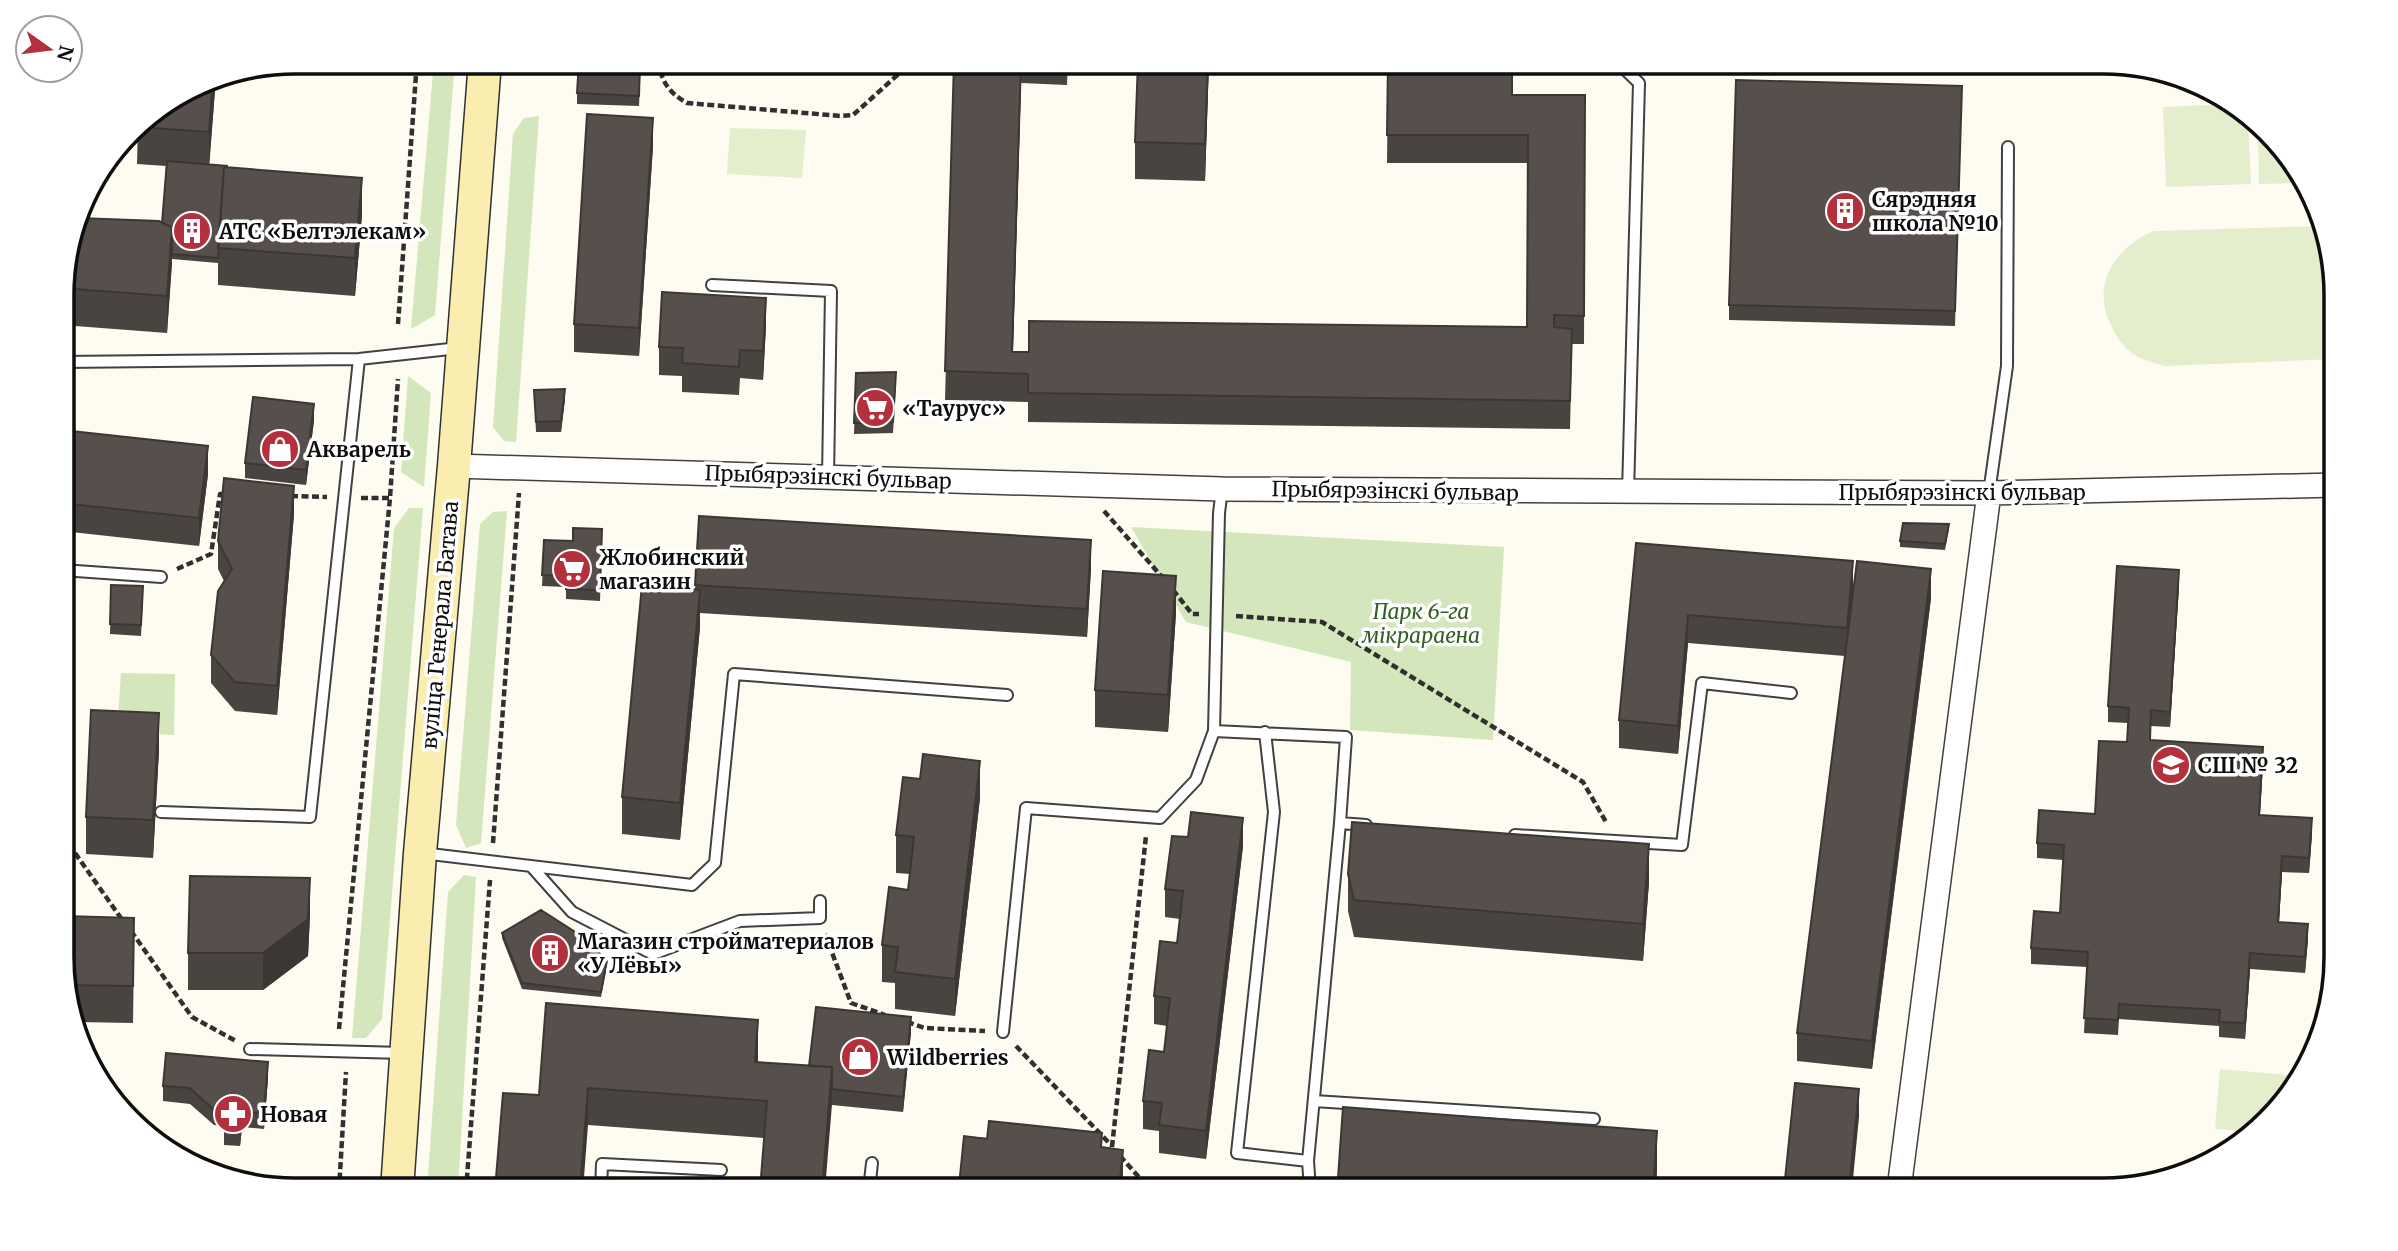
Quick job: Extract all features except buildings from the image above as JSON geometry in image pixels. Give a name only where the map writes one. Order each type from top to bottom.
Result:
[{"type":"street","name":"вуліца Генерала Батава","points":[[398,1178],[419,853],[454,466],[484,74]]},
{"type":"street","name":"Прыбярэзінскі бульвар","points":[[454,466],[1222,489],[1989,493],[2324,485]]},
{"type":"street","points":[[1901,1177],[1989,493]]},
{"type":"lane","points":[[1628,493],[1639,83],[1630,74]]},
{"type":"lane","points":[[1989,493],[2007,366],[2008,147]]},
{"type":"lane","points":[[712,285],[831,291],[828,477]]},
{"type":"lane","points":[[74,362],[359,359],[462,347]]},
{"type":"lane","points":[[161,813],[310,817],[359,359]]},
{"type":"lane","points":[[1003,1032],[1026,808],[1160,818],[1196,780],[1214,731],[1219,513],[1222,489]]},
{"type":"lane","points":[[74,571],[161,577]]},
{"type":"lane","points":[[419,853],[692,885],[715,863],[734,674],[1007,695]]},
{"type":"lane","points":[[1506,834],[1682,845],[1702,683],[1791,693]]},
{"type":"lane","points":[[1214,731],[1346,737],[1308,1161],[1309,1177]]},
{"type":"lane","points":[[1265,732],[1274,812],[1237,1153],[1308,1161]]},
{"type":"lane","points":[[1339,824],[1381,826]]},
{"type":"lane","points":[[531,866],[572,912],[653,954],[740,922],[820,918],[820,901]]},
{"type":"lane","points":[[250,1049],[406,1054]]},
{"type":"lane","points":[[1314,1101],[1594,1119]]},
{"type":"lane","points":[[870,1178],[872,1163]]},
{"type":"lane","points":[[601,1178],[602,1164],[721,1170]]},
{"type":"path","points":[[398,324],[416,74]]},
{"type":"path","points":[[660,74],[662,82],[672,94],[687,103],[841,116],[853,115],[899,74]]},
{"type":"path","points":[[339,1029],[390,498],[398,379]]},
{"type":"path","points":[[467,1178],[520,485]]},
{"type":"path","points":[[161,577],[211,554],[220,494],[233,494]]},
{"type":"path","points":[[289,496],[390,498]]},
{"type":"path","points":[[1101,508],[1192,614],[1322,622],[1583,782],[1618,841]]},
{"type":"path","points":[[1112,1146],[1148,817]]},
{"type":"path","points":[[74,851],[192,1017],[250,1049]]},
{"type":"path","points":[[820,918],[851,1003],[888,1016]]},
{"type":"path","points":[[900,1020],[925,1028],[1003,1032],[1139,1178]]},
{"type":"path","points":[[340,1178],[346,1072]]},
{"type":"green space","points":[[433,74],[454,74],[435,315],[411,329]]},
{"type":"green space","points":[[2216,105],[2248,128],[2251,184],[2166,187],[2163,107]]},
{"type":"green space","points":[[539,116],[516,442],[504,441],[493,427],[513,134],[524,118]]},
{"type":"green space","points":[[730,128],[806,130],[802,178],[727,174]]},
{"type":"green space","points":[[2258,136],[2294,183],[2259,184]]},
{"type":"green space","points":[[2313,226],[2323,265],[2324,359],[2164,366],[2133,354],[2117,336],[2105,308],[2106,280],[2119,256],[2129,246],[2154,231]]},
{"type":"green space","points":[[408,376],[431,393],[424,487],[401,472]]},
{"type":"green space","points":[[409,508],[423,508],[382,1019],[366,1038],[352,1038],[394,528]]},
{"type":"green space","points":[[507,511],[481,843],[466,848],[456,825],[480,524],[493,512]]},
{"type":"green space","name":"Парк 6-га мікрараена","points":[[1131,527],[1504,547],[1493,740],[1350,730],[1351,662],[1186,622]]},
{"type":"green space","points":[[121,673],[175,674],[174,735],[117,732]]},
{"type":"green space","points":[[464,875],[476,877],[459,1178],[428,1178],[448,892]]},
{"type":"green space","points":[[2220,1069],[2289,1075],[2270,1102],[2238,1131],[2215,1129]]},
{"type":"place","name":"Сярэдняя школа №10","points":[[1845,211]]},
{"type":"place","name":"АТС «Белтэлекам»","points":[[192,231]]},
{"type":"place","name":"«Таурус»","points":[[875,408]]},
{"type":"place","name":"Акварель","points":[[280,449]]},
{"type":"place","name":"Жлобинский магазин","points":[[572,569]]},
{"type":"place","name":"СШ № 32","points":[[2171,765]]},
{"type":"place","name":"Магазин стройматериалов «У Лёвы»","points":[[550,953]]},
{"type":"place","name":"Wildberries","points":[[860,1057]]},
{"type":"place","name":"Новая","points":[[233,1114]]}]
